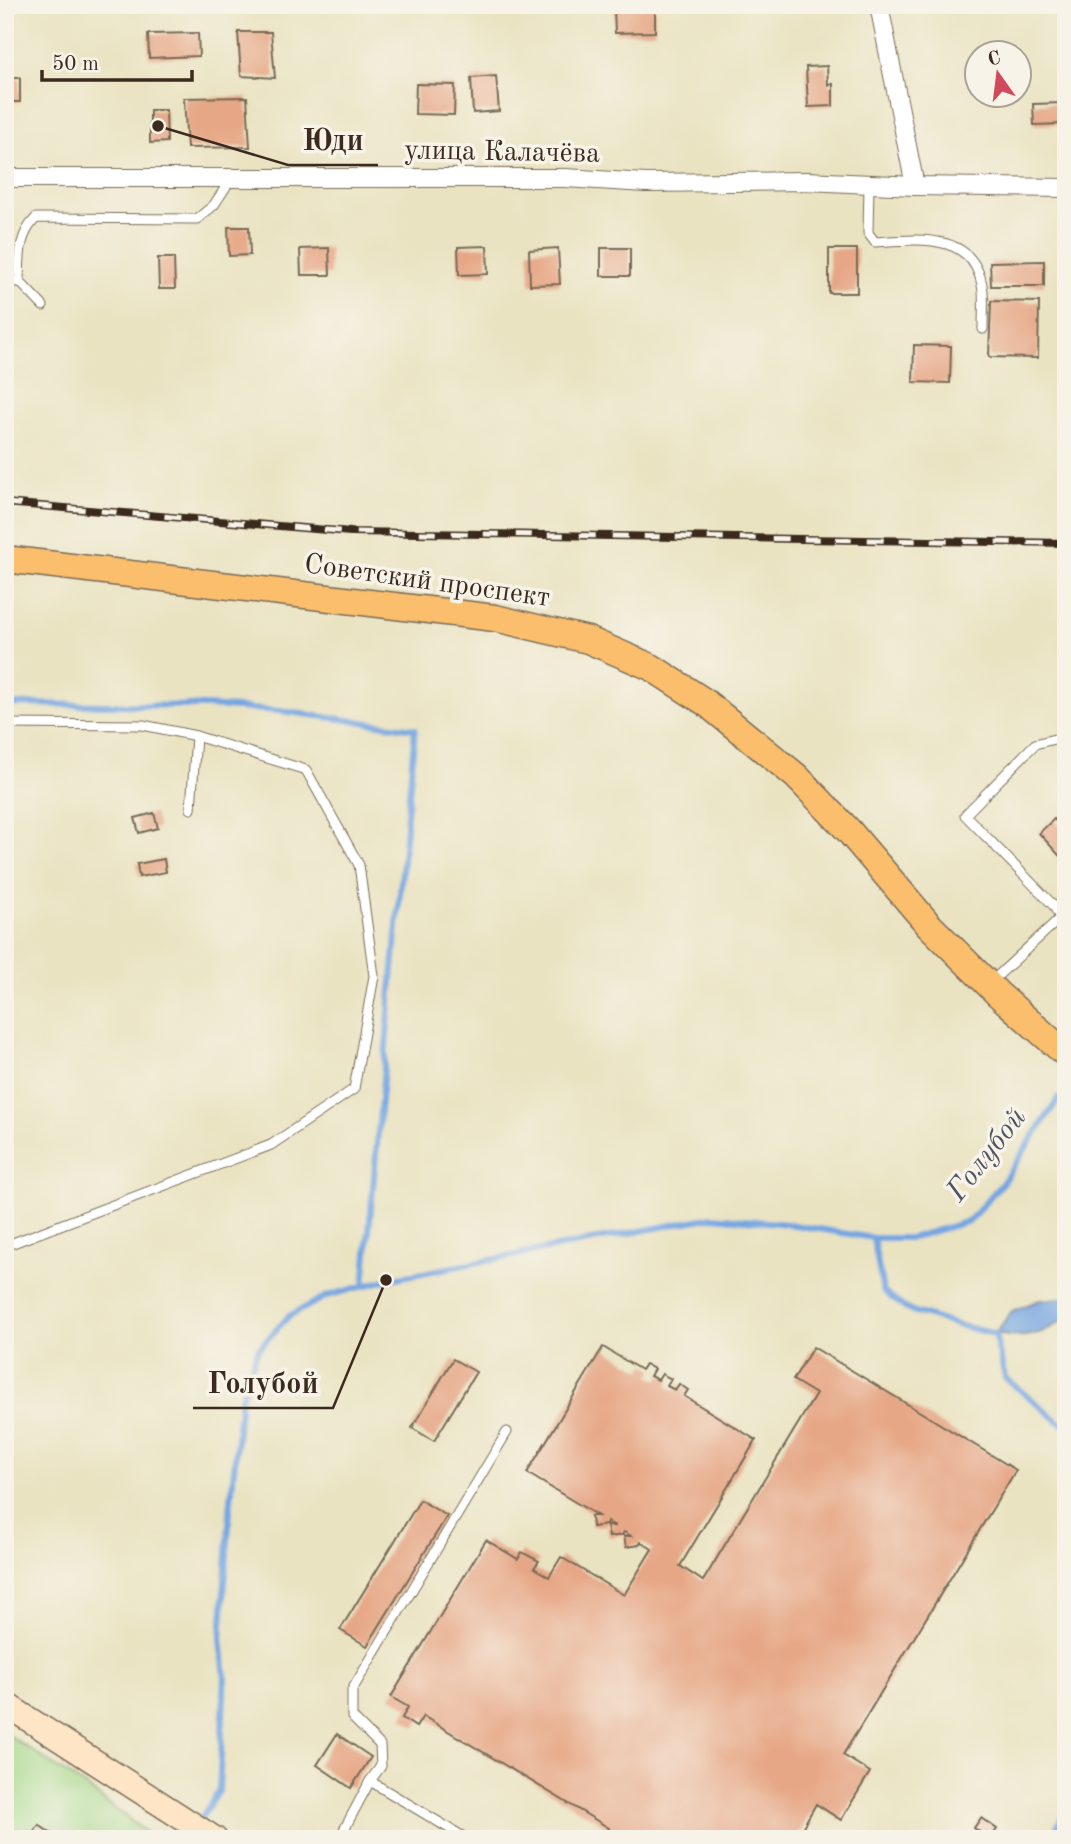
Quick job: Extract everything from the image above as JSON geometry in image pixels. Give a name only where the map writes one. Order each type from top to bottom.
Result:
[{"type":"main road","name":"Советский проспект","points":[[5,559],[495,618],[588,640],[651,667],[705,702],[796,776],[848,830],[928,923],[993,989],[1066,1073]]},
{"type":"main road","name":"Советский проспект","points":[[993,989],[1066,1054]]},
{"type":"street","points":[[879,5],[915,186]]},
{"type":"street","name":"улица Калачёва","points":[[5,178],[551,178],[646,183],[806,181],[1066,188]]},
{"type":"street","points":[[5,1704],[202,1830]]},
{"type":"lane","points":[[43,306],[19,281],[21,239],[36,218],[197,219],[214,205],[232,177]]},
{"type":"lane","points":[[869,184],[868,233],[875,242],[946,242],[964,251],[977,269],[983,289],[983,328]]},
{"type":"lane","points":[[5,284],[19,281]]},
{"type":"lane","points":[[5,724],[143,725],[196,736],[306,770],[359,865],[374,976],[354,1089],[271,1145],[5,1246]]},
{"type":"lane","points":[[191,809],[196,736]]},
{"type":"lane","points":[[993,989],[1060,918],[1054,906],[965,815],[1035,744],[1066,736]]},
{"type":"lane","points":[[343,1837],[370,1781],[381,1766],[380,1745],[352,1717],[352,1690],[507,1432]]},
{"type":"lane","points":[[370,1781],[467,1839]]},
{"type":"green space","points":[[5,1733],[82,1784],[155,1839],[5,1839]]},
{"type":"water","points":[[1066,1298],[1066,1317],[1049,1329],[1024,1336],[995,1334],[1012,1311],[1040,1300]]},
{"type":"building","points":[[655,6],[655,32],[615,33],[614,8]]},
{"type":"building","points":[[238,32],[271,32],[275,78],[241,76]]},
{"type":"building","points":[[198,33],[199,56],[149,58],[148,34]]},
{"type":"building","points":[[827,66],[828,85],[833,84],[833,106],[808,107],[806,67]]},
{"type":"building","points":[[496,76],[499,111],[473,113],[471,78]]},
{"type":"building","points":[[5,78],[20,78],[20,102],[5,102]]},
{"type":"building","points":[[416,84],[455,85],[454,115],[415,114]]},
{"type":"building","points":[[247,97],[250,147],[187,148],[184,98]]},
{"type":"building","points":[[1063,103],[1063,124],[1034,125],[1033,104]]},
{"type":"building","points":[[150,110],[166,110],[167,142],[150,143]]},
{"type":"building","points":[[228,227],[249,227],[250,255],[229,256]]},
{"type":"building","points":[[487,246],[488,274],[459,275],[458,247]]},
{"type":"building","points":[[329,248],[330,275],[301,275],[300,249]]},
{"type":"building","points":[[558,248],[560,284],[530,285],[529,250]]},
{"type":"building","points":[[601,248],[630,248],[630,276],[601,276]]},
{"type":"building","points":[[829,249],[857,249],[857,293],[829,293]]},
{"type":"building","points":[[158,258],[174,258],[175,289],[159,289]]},
{"type":"building","points":[[1044,261],[1044,286],[991,286],[990,262]]},
{"type":"building","points":[[991,301],[1039,302],[1038,358],[989,357]]},
{"type":"building","points":[[914,345],[951,346],[950,383],[913,382]]},
{"type":"building","points":[[154,813],[158,828],[139,833],[135,818]]},
{"type":"building","points":[[1054,819],[1066,832],[1066,863],[1039,833]]},
{"type":"building","points":[[164,859],[166,872],[139,877],[137,864]]},
{"type":"building","points":[[603,1347],[641,1370],[645,1364],[654,1369],[650,1376],[658,1380],[662,1374],[671,1379],[667,1386],[675,1390],[679,1384],[688,1390],[684,1396],[756,1440],[680,1566],[703,1581],[816,1394],[793,1380],[813,1347],[1016,1470],[843,1755],[870,1772],[841,1820],[816,1804],[796,1839],[602,1839],[609,1828],[423,1716],[416,1727],[402,1718],[408,1707],[391,1697],[486,1540],[518,1559],[522,1552],[539,1561],[534,1568],[549,1577],[561,1557],[624,1595],[652,1549],[641,1542],[639,1545],[626,1547],[624,1536],[631,1536],[624,1532],[622,1535],[609,1537],[607,1526],[615,1526],[607,1522],[606,1525],[592,1527],[591,1516],[598,1516],[527,1473]]},
{"type":"building","points":[[453,1359],[476,1372],[434,1441],[412,1428]]},
{"type":"building","points":[[420,1500],[447,1516],[367,1646],[340,1630]]},
{"type":"building","points":[[337,1734],[371,1757],[351,1788],[317,1765]]},
{"type":"building","points":[[981,1818],[997,1829],[990,1839],[974,1828]]},
{"type":"building","points":[[39,1825],[59,1839],[29,1839]]},
{"type":"waterway","points":[[5,704],[207,706],[281,711],[415,729],[364,1286]]},
{"type":"waterway","name":"Голубой","points":[[199,1821],[219,1791],[225,1677],[221,1638],[241,1398],[258,1349],[289,1316],[327,1296],[386,1280],[713,1217],[788,1224],[873,1238],[911,1238],[969,1221],[1003,1182],[1059,1098]]},
{"type":"waterway","points":[[873,1238],[883,1291],[906,1309],[995,1334],[1005,1378],[1066,1427]]},
{"type":"waterway","points":[[1053,1835],[1066,1809]]},
{"type":"railway","points":[[5,503],[351,532],[1066,543]]},
{"type":"place","name":"Юди","points":[[158,126]]},
{"type":"place","name":"Голубой","points":[[386,1280]]}]
